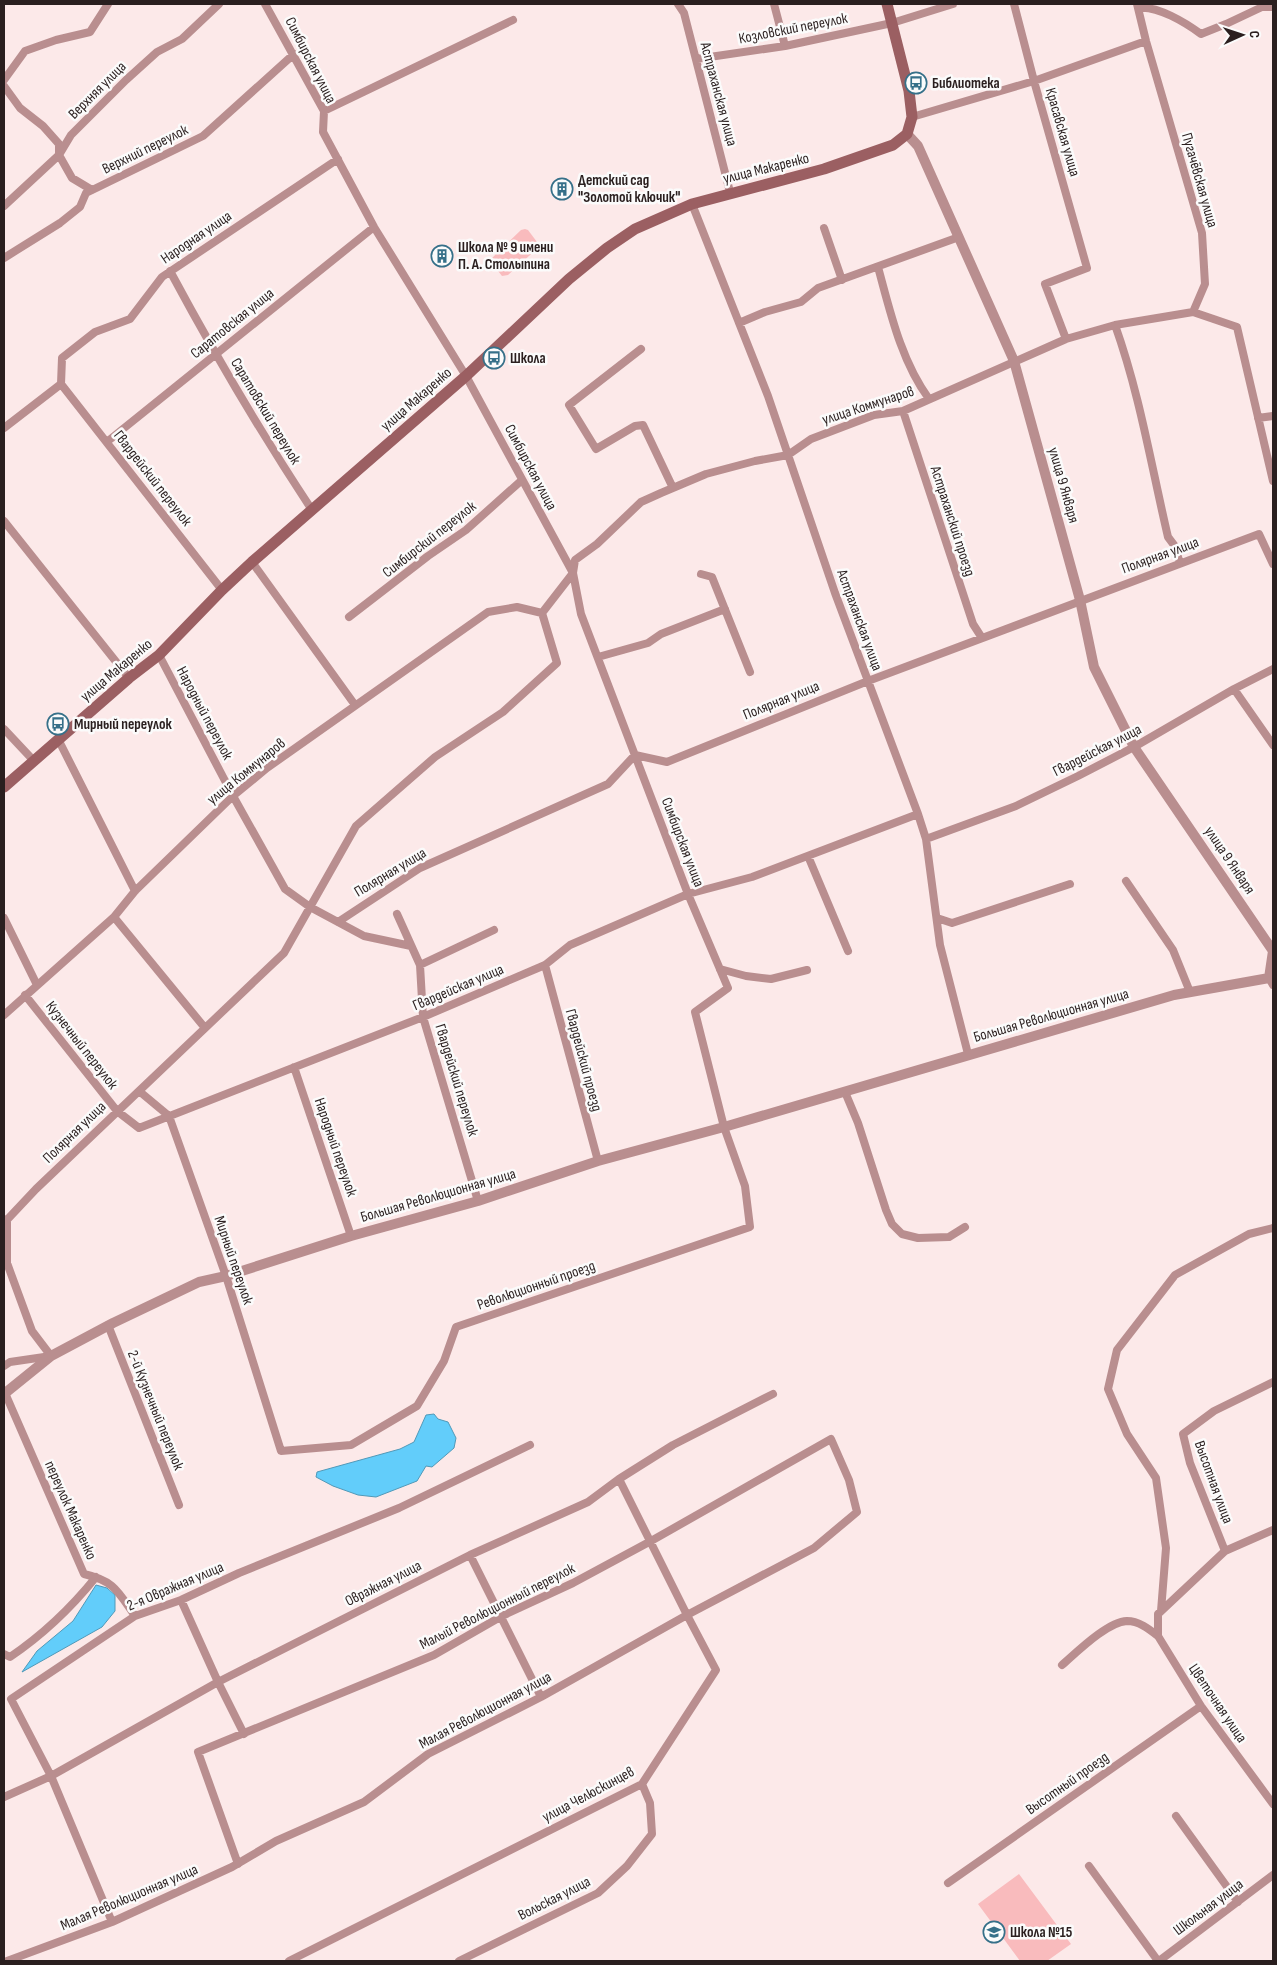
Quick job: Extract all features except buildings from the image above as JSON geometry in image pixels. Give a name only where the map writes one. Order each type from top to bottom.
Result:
[{"type":"main road","points":[[887,4],[909,91],[912,117],[907,134]]},
{"type":"main road","name":"улица Макаренко","points":[[4,787],[159,654],[252,562],[466,376],[569,279],[607,248],[635,229],[692,204],[730,192],[824,169],[893,145],[907,134]]},
{"type":"street","points":[[4,80],[25,51],[56,40],[90,32],[108,4]]},
{"type":"street","name":"Верхняя улица","points":[[4,206],[59,155],[71,135],[126,80],[158,52],[182,39],[219,4]]},
{"type":"street","name":"Симбирская улица","points":[[265,4],[324,110],[323,132],[374,227],[466,376],[573,573],[581,614],[688,894],[728,988],[694,1012],[724,1127]]},
{"type":"street","name":"Астраханская улица","points":[[678,4],[684,13],[730,192]]},
{"type":"street","points":[[774,4],[785,46]]},
{"type":"street","name":"Козловский переулок","points":[[696,60],[785,46],[892,23],[953,4]]},
{"type":"street","name":"Красавская улица","points":[[1014,4],[1087,268],[1045,284],[1066,339]]},
{"type":"street","points":[[1138,6],[1147,7],[1187,24],[1201,34],[1262,7],[1273,7]]},
{"type":"street","name":"Пугачёвская улица","points":[[1138,6],[1146,42],[1202,233],[1206,284],[1193,312]]},
{"type":"street","points":[[324,110],[513,20]]},
{"type":"street","points":[[912,117],[1034,81],[1146,42]]},
{"type":"street","name":"Верхний переулок","points":[[4,258],[60,223],[80,207],[86,193],[203,136],[294,54]]},
{"type":"street","points":[[4,86],[20,108],[42,126],[59,144],[59,155],[72,178],[92,190]]},
{"type":"street","name":"улица 9 Января","points":[[907,134],[918,146],[1014,361],[1080,600],[1094,667],[1134,747],[1273,951]]},
{"type":"street","name":"Народная улица","points":[[61,384],[62,358],[94,332],[130,318],[162,277],[338,159]]},
{"type":"street","name":"Астраханская улица","points":[[692,204],[768,396],[835,593],[918,814],[926,839],[940,945],[968,1054]]},
{"type":"street","name":"Саратовская улица","points":[[108,441],[374,227]]},
{"type":"street","points":[[824,228],[842,280]]},
{"type":"street","points":[[739,323],[765,312],[801,302],[818,288],[959,236]]},
{"type":"street","points":[[878,267],[900,341],[918,384],[929,399]]},
{"type":"street","name":"Саратовский переулок","points":[[170,271],[275,454],[312,510]]},
{"type":"street","points":[[1193,312],[1237,327],[1273,481]]},
{"type":"street","name":"улица Коммунаров","points":[[4,1015],[114,917],[135,891],[233,796],[267,768],[488,612],[517,607],[542,613],[573,573],[575,560],[597,544],[641,502],[706,474],[754,461],[788,455],[811,439],[874,415],[903,412],[1066,339],[1115,325],[1193,312]]},
{"type":"street","points":[[1115,325],[1129,364],[1146,432],[1168,537],[1174,545],[1180,563]]},
{"type":"street","points":[[641,349],[569,405],[596,449],[634,426],[643,425],[673,488]]},
{"type":"street","points":[[4,428],[61,384]]},
{"type":"street","name":"Гвардейский переулок","points":[[61,384],[108,441],[222,590]]},
{"type":"street","name":"Астраханский проезд","points":[[903,412],[973,624],[982,638]]},
{"type":"street","points":[[1258,418],[1273,416]]},
{"type":"street","name":"Симбирский переулок","points":[[349,617],[428,556],[466,530],[522,480]]},
{"type":"street","points":[[4,521],[129,678]]},
{"type":"street","name":"Полярная улица","points":[[338,922],[420,868],[608,784],[635,755],[667,762],[868,681],[1259,534],[1273,564]]},
{"type":"street","points":[[252,562],[355,705]]},
{"type":"street","points":[[701,574],[712,577],[750,672]]},
{"type":"street","points":[[598,657],[648,643],[661,634],[726,609]]},
{"type":"street","name":"Полярная улица","points":[[5,1220],[284,953],[356,826],[435,757],[503,712],[557,663],[542,613]]},
{"type":"street","name":"Народный переулок","points":[[159,654],[233,796],[285,889],[310,907],[364,936],[411,946]]},
{"type":"street","name":"Гвардейская улица","points":[[926,839],[1016,806],[1134,747],[1234,689],[1273,669]]},
{"type":"street","points":[[1234,689],[1273,745]]},
{"type":"street","points":[[4,729],[34,761]]},
{"type":"street","points":[[58,739],[135,891]]},
{"type":"street","name":"Гвардейская улица","points":[[117,1112],[139,1128],[424,1017],[545,965],[570,945],[688,894],[752,877],[918,814]]},
{"type":"street","points":[[808,856],[848,951]]},
{"type":"street","points":[[1126,881],[1173,950],[1190,992]]},
{"type":"street","points":[[936,918],[952,923],[1070,884]]},
{"type":"street","name":"Гвардейский переулок","points":[[397,914],[420,966],[424,1017],[478,1200]]},
{"type":"street","points":[[114,917],[205,1028]]},
{"type":"street","name":"Кузнечный переулок","points":[[4,918],[37,985]]},
{"type":"street","points":[[420,966],[494,930]]},
{"type":"street","name":"Большая Революционная улица","points":[[4,1393],[51,1356],[199,1282],[226,1276],[351,1236],[478,1200],[598,1161],[724,1127],[1174,995],[1271,982],[1273,951]]},
{"type":"street","name":"Гвардейский проезд","points":[[545,965],[598,1161]]},
{"type":"street","points":[[720,969],[746,976],[772,979],[807,970]]},
{"type":"street","name":"Кузнечный переулок","points":[[25,995],[117,1112]]},
{"type":"street","name":"Народный переулок","points":[[294,1067],[351,1236]]},
{"type":"street","points":[[139,1091],[170,1116]]},
{"type":"street","points":[[845,1092],[858,1123],[892,1224],[902,1234],[918,1238],[949,1237],[965,1227]]},
{"type":"street","name":"Мирный переулок","points":[[170,1116],[226,1276],[281,1451]]},
{"type":"street","name":"Революционный проезд","points":[[281,1451],[351,1445],[417,1406],[444,1361],[456,1327],[750,1227],[745,1186],[724,1127]]},
{"type":"street","points":[[5,1220],[7,1263],[32,1331],[51,1356]]},
{"type":"street","points":[[1161,1611],[1166,1548],[1156,1478],[1127,1434],[1108,1389],[1117,1350],[1174,1275],[1249,1234],[1273,1228]]},
{"type":"street","name":"2-й Кузнечный переулок","points":[[108,1326],[179,1505]]},
{"type":"street","name":"Большая Революционная улица","points":[[4,1366],[10,1362],[51,1356]]},
{"type":"street","name":"Высотная улица","points":[[1225,1551],[1190,1464],[1183,1434],[1214,1411],[1273,1382]]},
{"type":"street","name":"переулок Макаренко","points":[[4,1393],[84,1574],[96,1577],[114,1586],[135,1616]]},
{"type":"street","name":"Овражная улица","points":[[4,1797],[51,1776],[218,1682],[470,1555],[588,1502],[619,1479],[673,1445],[773,1394]]},
{"type":"street","name":"Малый Революционный переулок","points":[[238,1864],[198,1752],[434,1655],[502,1616],[573,1583],[651,1541],[831,1439],[849,1480],[857,1512]]},
{"type":"street","name":"2-я Овражная улица","points":[[112,1922],[51,1776],[11,1699],[135,1616],[181,1600],[239,1573],[399,1508],[530,1445]]},
{"type":"street","name":"улица Челюскинцев","points":[[289,1961],[642,1784],[716,1670],[619,1479]]},
{"type":"street","name":"Малая Революционная улица","points":[[7,1961],[112,1922],[238,1864],[276,1842],[364,1802],[428,1754],[541,1697],[687,1615],[814,1548],[857,1512]]},
{"type":"street","points":[[1158,1636],[1158,1614],[1225,1551],[1273,1530]]},
{"type":"street","points":[[470,1555],[541,1697]]},
{"type":"street","points":[[4,1654],[10,1657],[34,1639],[73,1606],[96,1577]]},
{"type":"street","points":[[181,1600],[244,1734]]},
{"type":"street","points":[[1062,1665],[1109,1627],[1126,1621],[1145,1625],[1158,1636]]},
{"type":"street","name":"Цветочная улица","points":[[1158,1636],[1200,1706],[1273,1804]]},
{"type":"street","name":"Высотный проезд","points":[[948,1883],[1200,1706]]},
{"type":"street","name":"Вольская улица","points":[[459,1961],[598,1893],[627,1866],[652,1834],[650,1803],[642,1784]]},
{"type":"street","points":[[1176,1816],[1238,1902]]},
{"type":"street","points":[[1089,1866],[1159,1961]]},
{"type":"street","name":"Школьная улица","points":[[1159,1961],[1273,1875]]},
{"type":"shaded area","points":[[521,230],[528,230],[540,246],[508,275],[502,276],[491,262],[491,259]]},
{"type":"shaded area","points":[[1019,1874],[1071,1944],[1047,1961],[1020,1961],[978,1904]]},
{"type":"water","points":[[434,1414],[438,1419],[448,1422],[456,1438],[454,1448],[432,1467],[426,1466],[417,1481],[376,1497],[358,1495],[333,1486],[316,1477],[317,1472],[400,1449],[414,1442],[426,1415]]},
{"type":"water","points":[[96,1585],[107,1588],[115,1595],[115,1611],[102,1627],[22,1672],[37,1651],[73,1621]]},
{"type":"place","name":"Библиотека","points":[[916,83]]},
{"type":"place","name":"Детский сад \"Золотой ключик\"","points":[[562,189]]},
{"type":"place","name":"Школа № 9 имени П. А. Столыпина","points":[[442,256]]},
{"type":"place","name":"Школа","points":[[494,358]]},
{"type":"place","name":"Мирный переулок","points":[[58,724]]},
{"type":"place","name":"Школа №15","points":[[994,1932]]}]
